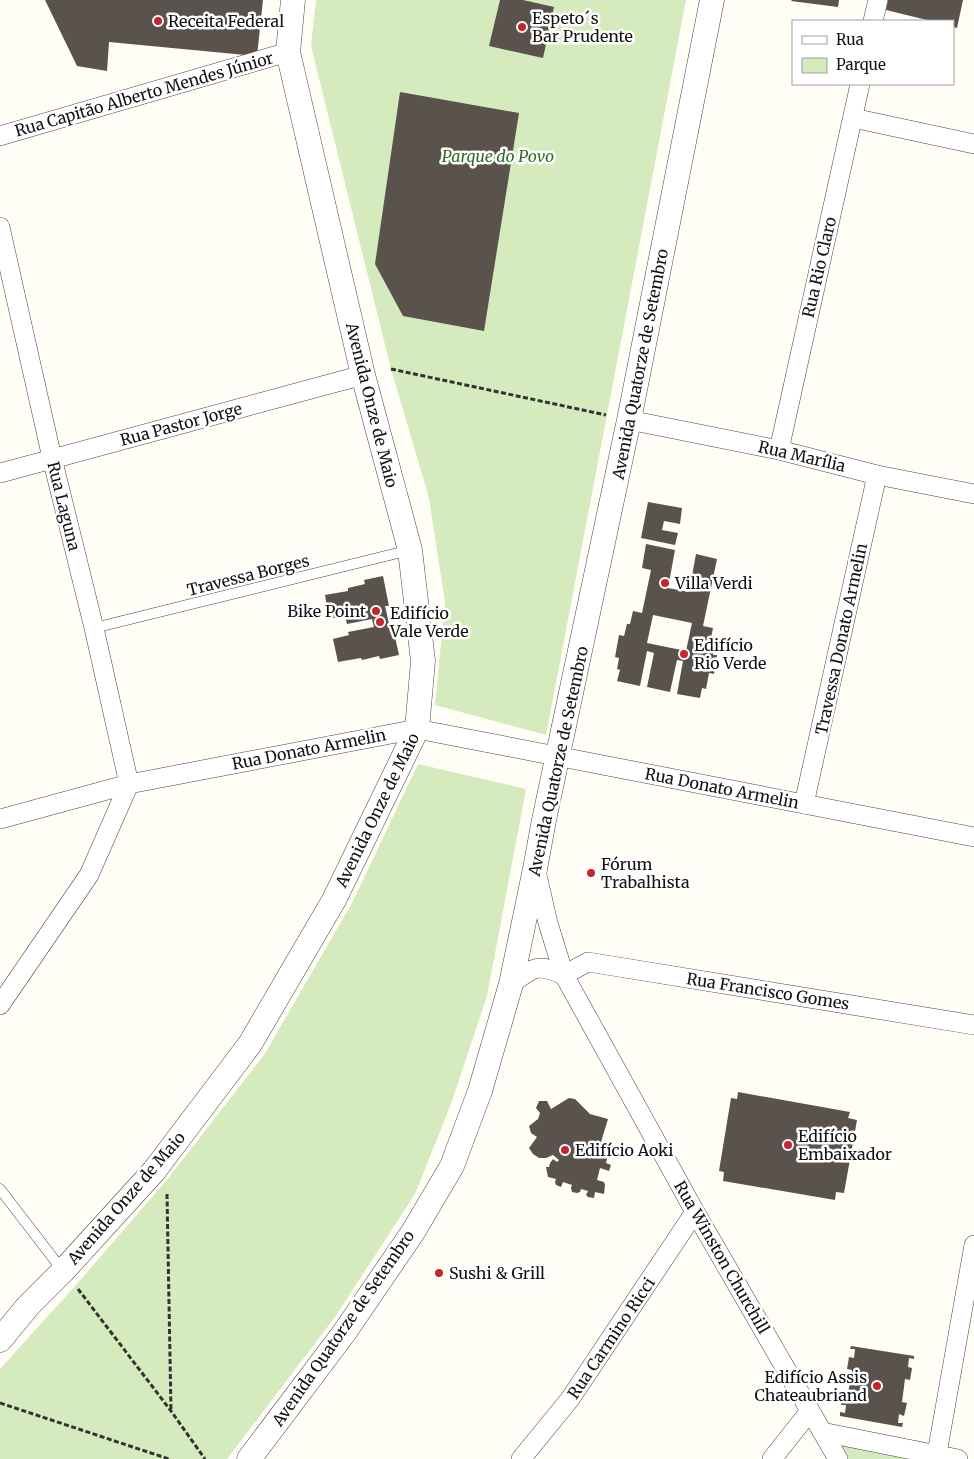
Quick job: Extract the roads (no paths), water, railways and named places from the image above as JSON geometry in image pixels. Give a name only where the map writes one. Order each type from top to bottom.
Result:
[{"type":"street","name":"Avenida Onze de Maio","points":[[0,1340],[28,1306],[69,1278],[154,1171],[250,1044],[334,900],[417,729],[423,661],[410,550],[363,375],[288,52],[293,0]]},
{"type":"street","name":"Avenida Quatorze de Setembro","points":[[249,1459],[344,1333],[412,1232],[452,1166],[480,1091],[511,984],[629,420],[712,0]]},
{"type":"street","points":[[873,20],[878,0]]},
{"type":"street","name":"Rua Capitão Alberto Mendes Júnior","points":[[0,136],[288,52]]},
{"type":"street","name":"Rua Rio Claro","points":[[779,450],[860,85]]},
{"type":"street","points":[[853,118],[974,144]]},
{"type":"street","name":"Rua Laguna","points":[[0,227],[129,784]]},
{"type":"street","name":"Rua Pastor Jorge","points":[[0,472],[363,375]]},
{"type":"street","name":"Rua Marília","points":[[629,420],[779,450],[877,475],[974,494]]},
{"type":"street","name":"Travessa Donato Armelin","points":[[804,804],[877,475]]},
{"type":"street","name":"Rua Donato Armelin","points":[[0,818],[129,784],[417,729],[974,837]]},
{"type":"street","points":[[0,1005],[89,875],[129,784]]},
{"type":"street","name":"Rua Winston Churchill","points":[[535,869],[548,923],[564,975],[695,1212],[838,1459]]},
{"type":"street","name":"Rua Francisco Gomes","points":[[564,975],[588,962],[974,1025]]},
{"type":"street","points":[[511,984],[536,967],[548,968],[564,975]]},
{"type":"street","name":"Rua Carmino Ricci","points":[[521,1459],[570,1399],[695,1212]]},
{"type":"street","points":[[936,1457],[974,1246]]},
{"type":"street","points":[[0,1324],[28,1306]]},
{"type":"street","points":[[772,1459],[810,1411]]},
{"type":"street","points":[[822,1432],[936,1457],[958,1459]]},
{"type":"lane","name":"Travessa Borges","points":[[94,628],[410,550]]},
{"type":"lane","points":[[0,1189],[69,1278]]},
{"type":"place","name":"Receita Federal","points":[[158,21]]},
{"type":"place","name":"Espeto´s Bar Prudente","points":[[522,27]]},
{"type":"place","name":"Villa Verdi","points":[[665,583]]},
{"type":"place","name":"Bike Point","points":[[376,611]]},
{"type":"place","name":"Edifício Vale Verde","points":[[380,622]]},
{"type":"place","name":"Edifício Rio Verde","points":[[684,654]]},
{"type":"place","name":"Fórum Trabalhista","points":[[591,873]]},
{"type":"place","name":"Edifício Embaixador","points":[[788,1145]]},
{"type":"place","name":"Edifício Aoki","points":[[565,1150]]},
{"type":"place","name":"Sushi & Grill","points":[[439,1273]]},
{"type":"place","name":"Edifício Assis Chateaubriand","points":[[877,1386]]},
{"type":"park label","name":"Parque do Povo","points":[[498,156]]}]
